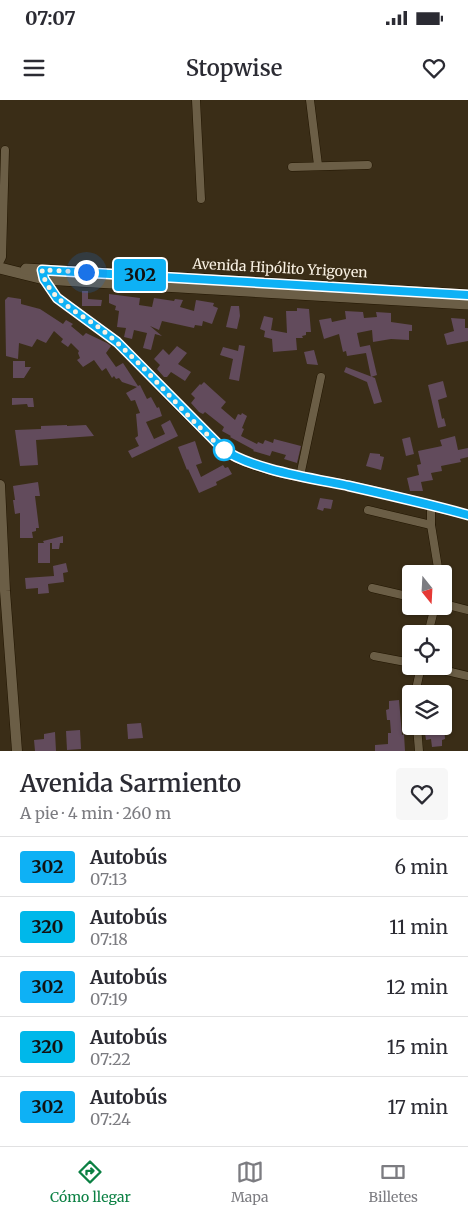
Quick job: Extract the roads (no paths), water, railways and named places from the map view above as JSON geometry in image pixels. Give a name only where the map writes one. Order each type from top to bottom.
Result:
[{"type":"main road","name":"Avenida Hipólito Yrigoyen","points":[[0,268],[43,274],[338,292],[468,304]]},
{"type":"main road","name":"Avenida Hipólito Yrigoyen","points":[[338,292],[468,295]]},
{"type":"street","points":[[196,100],[201,199]]},
{"type":"street","points":[[310,100],[318,165]]},
{"type":"street","points":[[0,261],[2,257],[5,150]]},
{"type":"street","points":[[292,167],[368,165]]},
{"type":"street","points":[[43,274],[57,298],[117,342],[227,453],[253,464],[431,504],[468,515]]},
{"type":"street","points":[[300,476],[322,377]]},
{"type":"street","points":[[0,485],[5,591],[17,751]]},
{"type":"street","points":[[431,504],[431,525],[437,565]]},
{"type":"street","points":[[368,510],[431,525]]},
{"type":"street","points":[[372,588],[402,595]]},
{"type":"street","points":[[452,606],[468,610]]},
{"type":"street","points":[[374,656],[402,661]]},
{"type":"street","points":[[452,672],[468,676]]},
{"type":"street","points":[[418,735],[419,751]]}]
